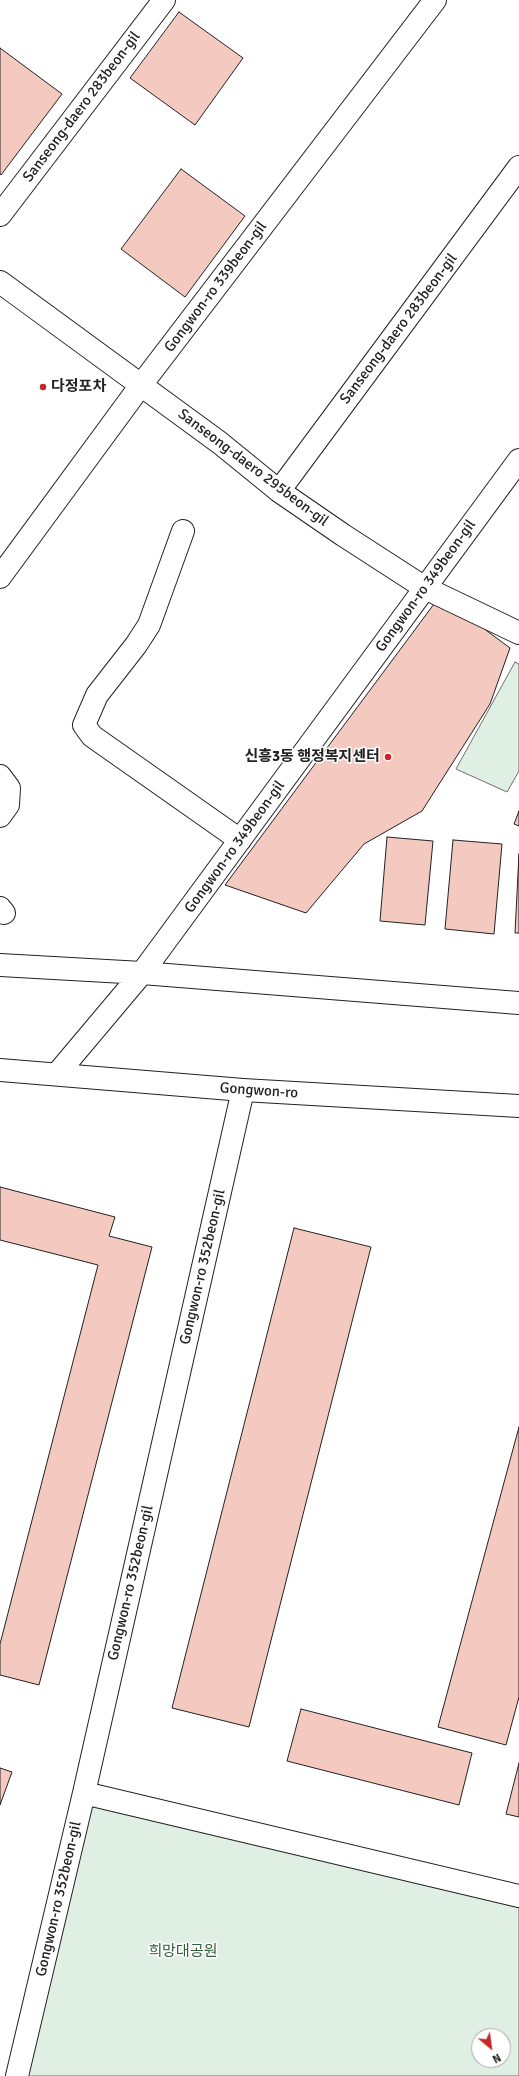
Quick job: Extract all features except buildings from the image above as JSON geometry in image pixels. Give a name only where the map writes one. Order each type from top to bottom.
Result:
[{"type":"street","name":"Sanseong-daero 283beon-gil","points":[[0,215],[164,0]]},
{"type":"street","name":"Gongwon-ro 339beon-gil","points":[[0,577],[141,385],[436,0]]},
{"type":"street","name":"Sanseong-daero 283beon-gil","points":[[279,491],[519,167]]},
{"type":"street","name":"Sanseong-daero 295beon-gil","points":[[0,282],[220,443],[279,491],[425,588],[519,633]]},
{"type":"street","name":"Gongwon-ro 349beon-gil","points":[[57,1074],[142,973],[519,460]]},
{"type":"street","points":[[183,531],[149,625],[136,645],[97,695],[84,725],[92,736],[240,840]]},
{"type":"street","points":[[0,776],[9,788],[8,805],[0,816]]},
{"type":"street","points":[[0,965],[142,973],[519,1003]]},
{"type":"street","name":"Gongwon-ro","points":[[0,1070],[243,1090],[519,1106]]},
{"type":"street","name":"Gongwon-ro 352beon-gil","points":[[17,2076],[84,1793],[243,1090]]},
{"type":"street","points":[[84,1793],[519,1896]]},
{"type":"green space","points":[[515,662],[519,664],[519,771],[507,792],[456,769]]},
{"type":"green space","name":"희망대공원","points":[[90,1803],[519,1903],[519,2076],[27,2076]]},
{"type":"place","name":"다정포차","points":[[43,387]]},
{"type":"place","name":"신흥3동 행정복지센터","points":[[388,757]]}]
